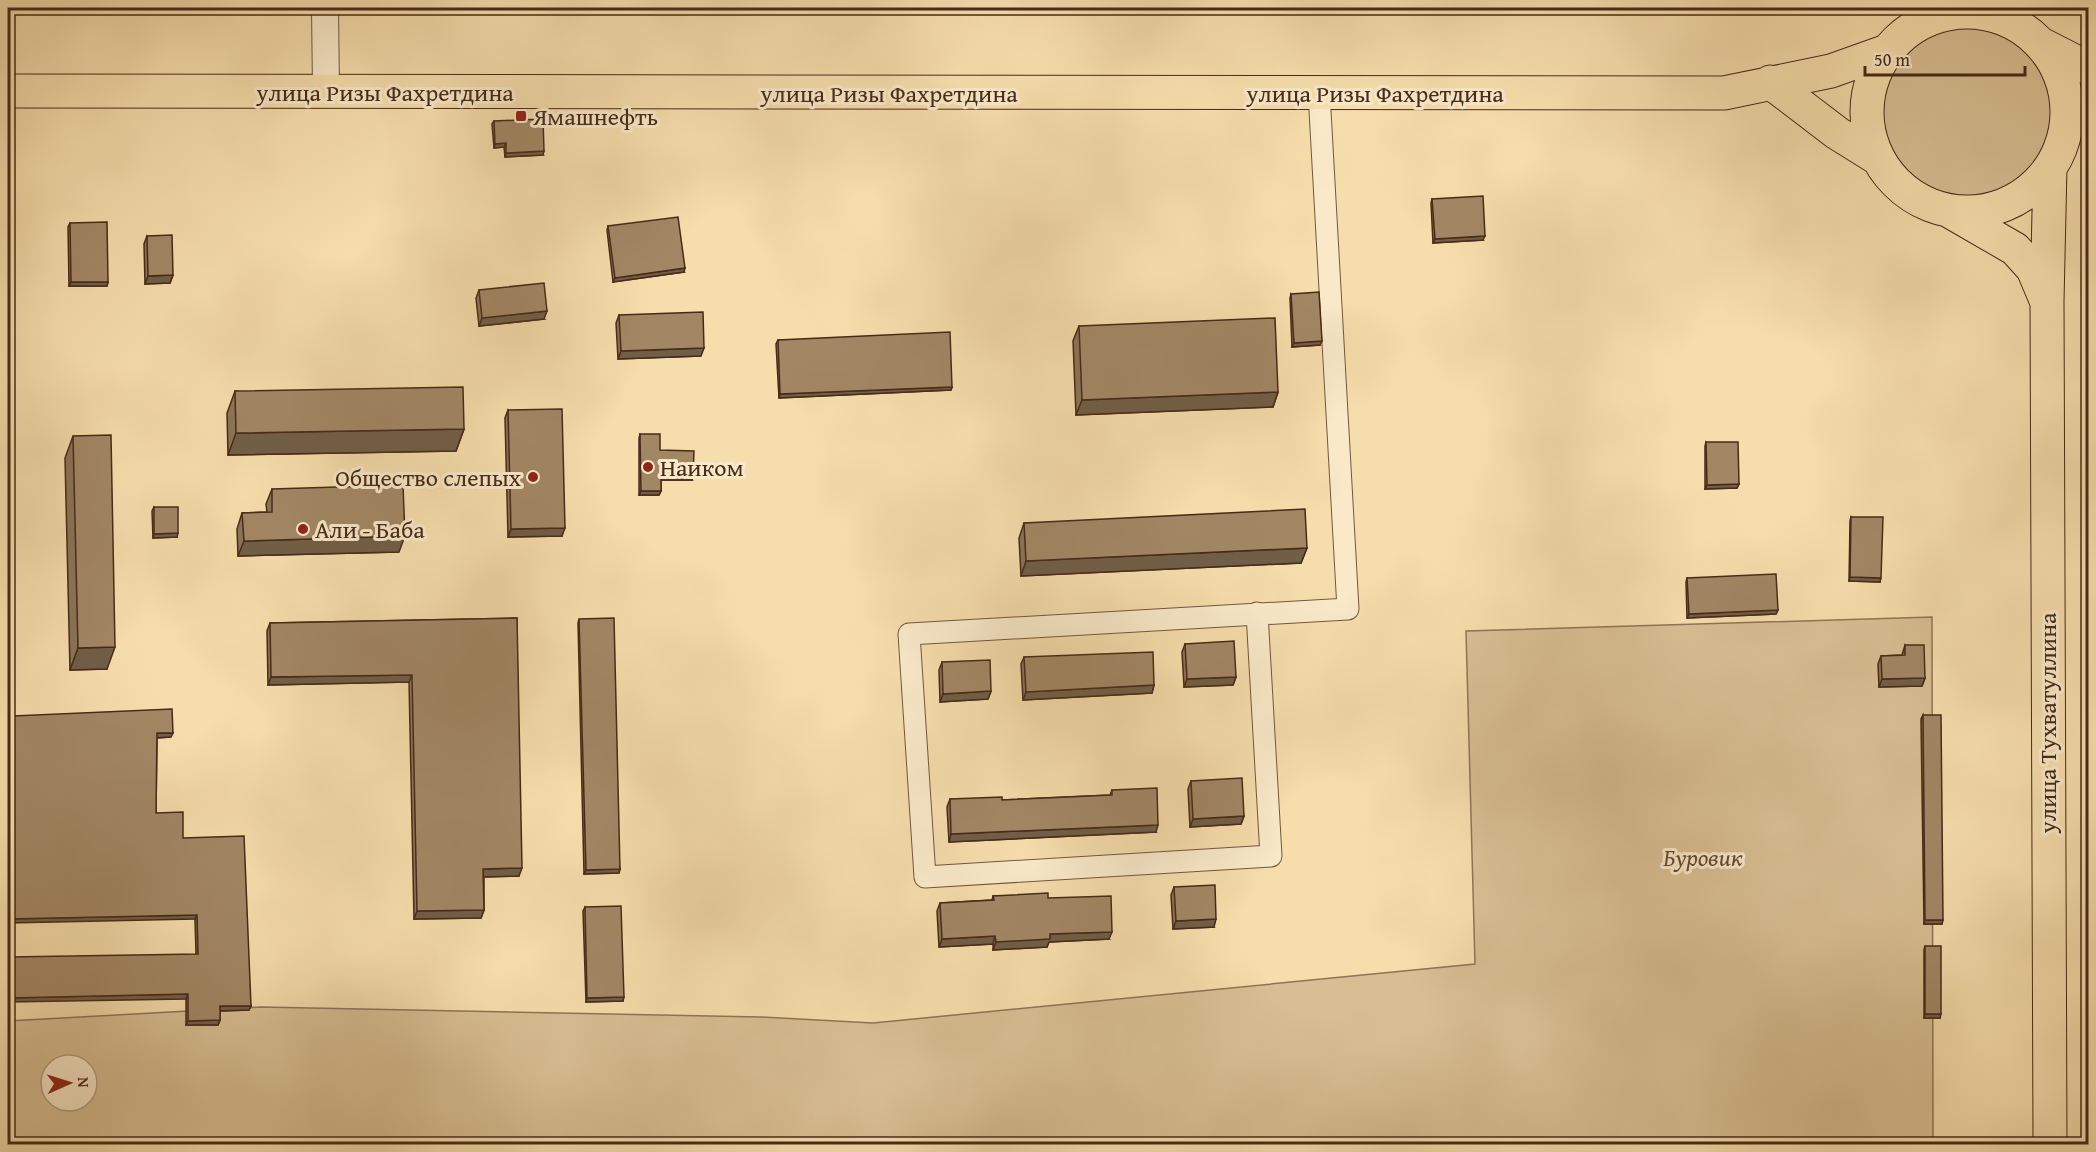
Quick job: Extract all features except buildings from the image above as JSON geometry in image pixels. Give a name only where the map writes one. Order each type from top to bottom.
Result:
[{"type":"main road","points":[[1912,8],[1873,75],[1867,103],[1868,131],[1877,158],[1890,177],[1907,193],[1928,204],[1950,211],[2015,249],[2033,269],[2047,301]]},
{"type":"main road","points":[[1893,44],[1923,21],[1950,13],[2001,14],[2041,44],[2088,68]]},
{"type":"main road","name":"улица Ризы Фахретдина","points":[[8,91],[1724,93],[1831,71],[1893,44]]},
{"type":"main road","points":[[1950,211],[1973,212],[1996,208],[2017,199],[2036,185],[2067,147],[2065,92],[2056,67],[2041,44]]},
{"type":"main road","points":[[1770,82],[1837,133],[1877,158]]},
{"type":"main road","name":"улица Тухватуллина","points":[[2050,1144],[2047,301],[2067,147]]},
{"type":"street","points":[[325,8],[326,91]]},
{"type":"street","points":[[1257,613],[1271,856],[925,877],[909,634],[1257,613],[1348,609],[1319,93]]},
{"type":"green space","points":[[1969,23],[2002,30],[2017,38],[2030,49],[2041,62],[2049,77],[2056,110],[2049,143],[2041,158],[2030,171],[2017,182],[2002,190],[1969,197],[1936,190],[1921,182],[1908,171],[1897,158],[1889,143],[1882,110],[1889,77],[1897,62],[1908,49],[1921,38],[1936,30]]},
{"type":"green space","name":"Буровик","points":[[1932,617],[1933,1144],[8,1144],[8,1021],[261,1007],[760,1017],[873,1023],[1475,964],[1466,631]]},
{"type":"place","name":"Ямашнефть","points":[[521,116]]},
{"type":"place","name":"Наиком","points":[[648,467]]},
{"type":"place","name":"Общество слепых","points":[[533,477]]},
{"type":"place","name":"Али - Баба","points":[[303,529]]}]
